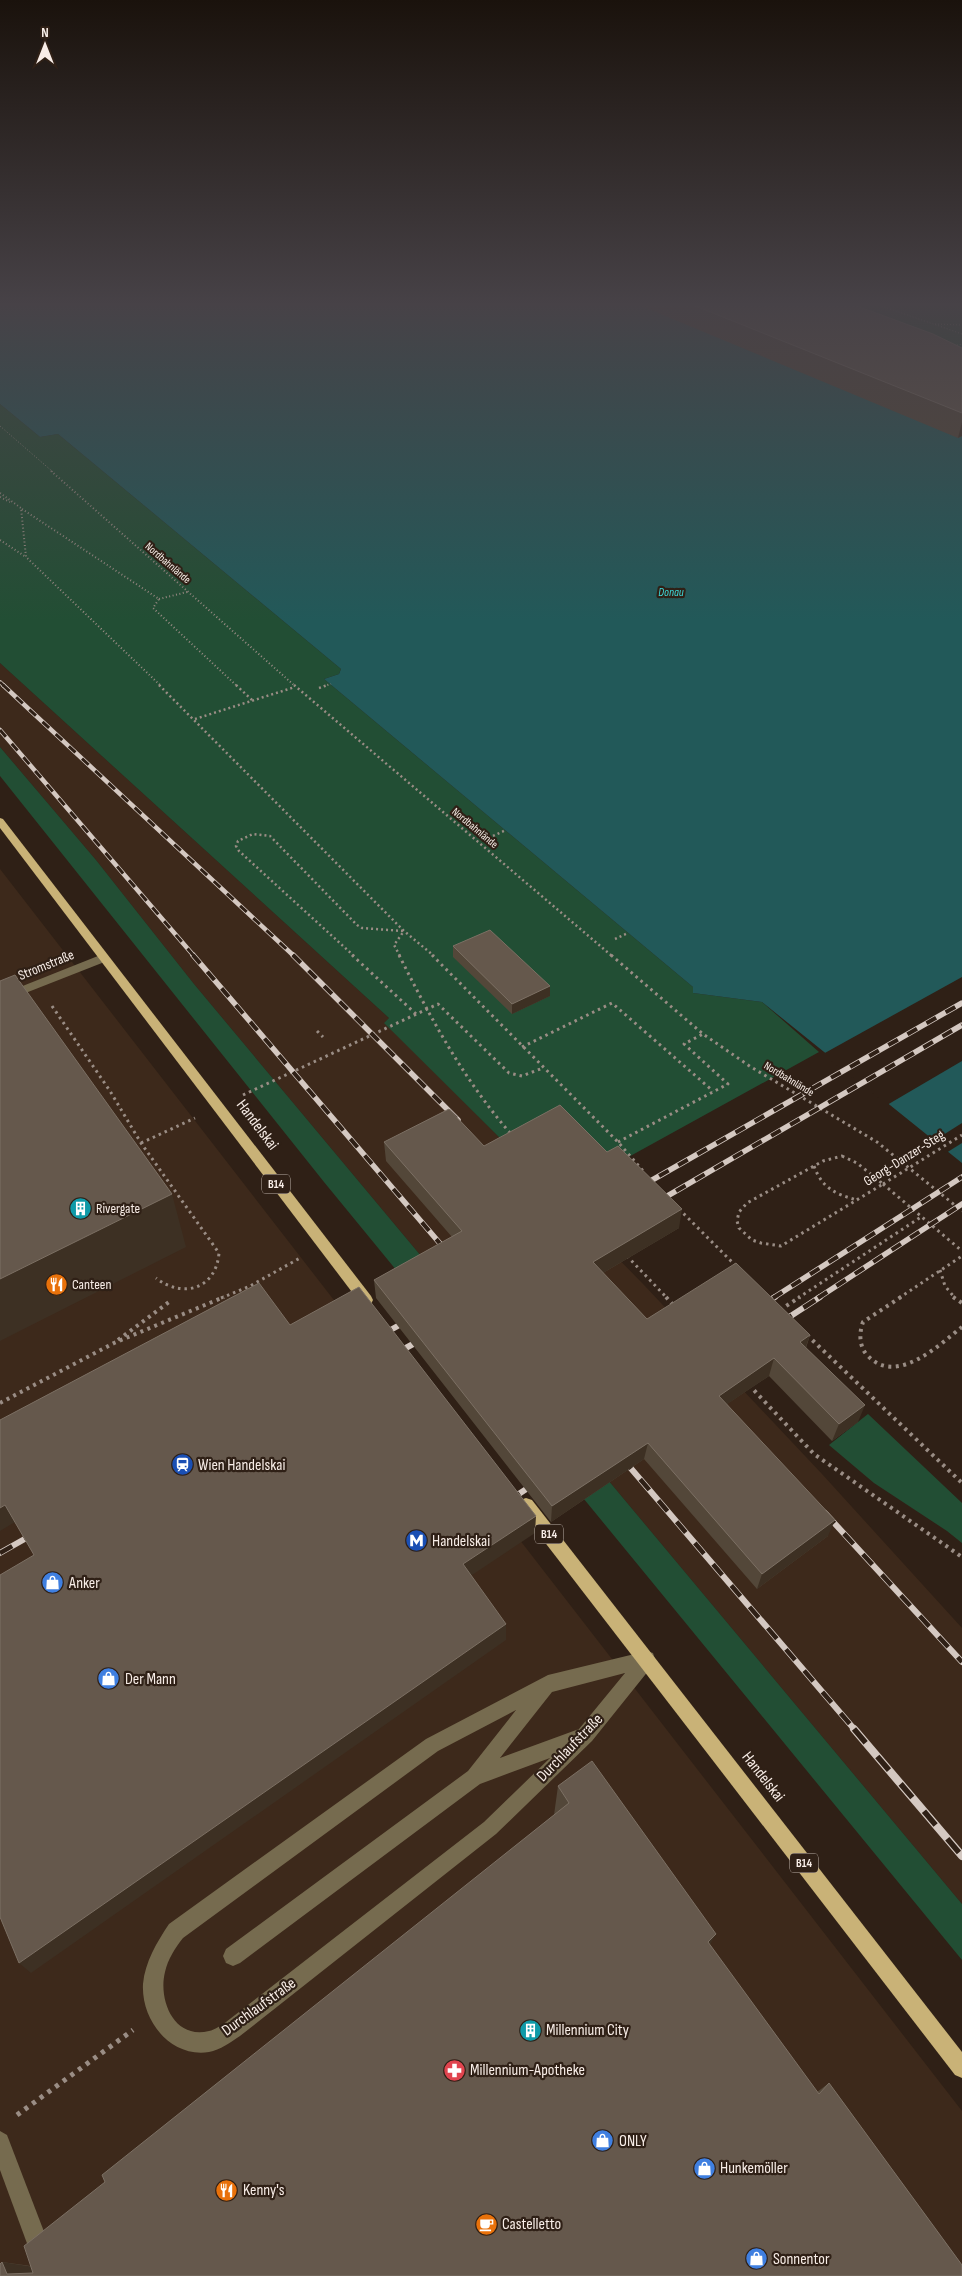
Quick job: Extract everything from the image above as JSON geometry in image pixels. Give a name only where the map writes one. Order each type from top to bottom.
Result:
[{"type":"main road","name":"Handelskai","points":[[0,821],[371,1307]]},
{"type":"main road","name":"Handelskai","points":[[516,1492],[962,2068]]},
{"type":"street","name":"Stromstraße","points":[[0,999],[104,958]]},
{"type":"street","name":"Durchlaufstraße","points":[[647,1659],[586,1735],[490,1828],[233,2029],[211,2041],[195,2041],[180,2037],[166,2027],[158,2012],[152,1994],[153,1976],[158,1958],[176,1931],[432,1745],[548,1684],[647,1659]]},
{"type":"street","points":[[233,1956],[474,1777],[548,1684]]},
{"type":"street","points":[[474,1777],[586,1735]]},
{"type":"street","points":[[0,2142],[50,2276]]},
{"type":"path","name":"Nordbahnlände","points":[[0,426],[296,687],[703,1034],[751,1067],[877,1142],[962,1212]]},
{"type":"path","points":[[0,493],[159,599]]},
{"type":"path","points":[[0,497],[21,508]]},
{"type":"path","points":[[21,508],[26,557]]},
{"type":"path","points":[[0,540],[26,557],[194,720],[404,931],[445,966],[522,1047],[618,1142],[650,1179]]},
{"type":"path","points":[[188,592],[159,599],[153,608],[252,700]]},
{"type":"path","points":[[319,688],[331,684]]},
{"type":"path","points":[[194,720],[296,687]]},
{"type":"path","points":[[493,836],[506,830]]},
{"type":"path","points":[[404,931],[362,928],[357,925],[270,836],[256,833],[243,837],[237,843],[239,851],[416,1014]]},
{"type":"path","points":[[404,931],[394,945],[442,1041],[498,1121],[512,1135]]},
{"type":"path","points":[[615,939],[628,933]]},
{"type":"path","points":[[39,984],[73,1039],[110,1090],[141,1143],[220,1253],[219,1265],[201,1285],[183,1290],[168,1288],[156,1278]]},
{"type":"path","points":[[522,1047],[612,1003],[713,1092]]},
{"type":"path","points":[[239,1097],[438,1004],[509,1073],[517,1077],[526,1078],[543,1068]]},
{"type":"path","points":[[317,1031],[323,1037]]},
{"type":"path","points":[[618,1142],[728,1084],[684,1044],[703,1034]]},
{"type":"path","points":[[141,1143],[203,1114]]},
{"type":"path","name":"Georg-Danzer-Steg","points":[[814,1166],[746,1204],[740,1210],[738,1220],[740,1229],[746,1237],[755,1243],[767,1246],[781,1246],[962,1134]]},
{"type":"path","points":[[857,1200],[840,1196],[826,1188],[818,1180],[814,1166],[832,1157],[844,1157],[857,1163],[962,1251]]},
{"type":"path","points":[[678,1208],[739,1269]]},
{"type":"path","points":[[773,1314],[921,1217]]},
{"type":"path","points":[[0,1403],[114,1343],[250,1286],[322,1245]]},
{"type":"path","points":[[622,1251],[676,1309]]},
{"type":"path","points":[[962,1256],[863,1322],[859,1331],[864,1352],[873,1361],[899,1367],[914,1362],[962,1327]]},
{"type":"path","points":[[940,1270],[942,1285],[952,1298],[962,1303]]},
{"type":"path","points":[[114,1343],[169,1302]]},
{"type":"path","points":[[773,1303],[788,1316]]},
{"type":"path","points":[[802,1330],[962,1483]]},
{"type":"path","points":[[745,1382],[814,1454],[953,1548],[962,1557]]},
{"type":"path","points":[[16,2117],[158,2012]]},
{"type":"shaded area","points":[[0,663],[389,1018],[385,1023],[644,1285],[822,1474],[962,1628],[962,1904],[194,984],[96,860],[0,747]]},
{"type":"shaded area","points":[[0,869],[962,2111],[962,2276],[0,2276]]},
{"type":"green space","points":[[0,409],[6,409],[40,437],[58,434],[341,669],[339,674],[324,679],[693,987],[693,993],[762,1002],[819,1052],[614,1165],[512,1150],[384,1023],[389,1018],[0,663]]},
{"type":"green space","points":[[0,747],[96,860],[194,984],[962,1904],[962,1960],[324,1182],[0,776]]},
{"type":"green space","points":[[868,1414],[962,1503],[962,1543],[874,1483],[829,1445]]},
{"type":"water","name":"Donau","points":[[6,409],[962,409],[962,1163],[762,1002],[693,993],[693,987],[324,679],[339,674],[341,669],[58,434],[40,437]]},
{"type":"pier","points":[[962,977],[962,1061],[887,1105],[823,1054]]},
{"type":"pier","points":[[962,1123],[962,1143],[946,1153],[932,1142]]},
{"type":"building","points":[[953,409],[962,409],[962,413]]},
{"type":"building","points":[[490,930],[550,986],[512,1004],[453,946]]},
{"type":"building","name":"Rivergate","points":[[15,975],[172,1194],[0,1279],[0,981]]},
{"type":"building","points":[[560,1105],[607,1152],[618,1146],[682,1209],[593,1262],[647,1319],[736,1263],[810,1335],[800,1342],[865,1405],[839,1424],[774,1358],[719,1396],[835,1520],[762,1574],[648,1443],[552,1506],[374,1280],[462,1231],[384,1142],[449,1109],[484,1146]]},
{"type":"building","name":"Wien Handelskai","points":[[259,1283],[290,1325],[359,1287],[536,1516],[463,1564],[506,1624],[19,1963],[0,1917],[0,1575],[34,1555],[5,1505],[0,1508],[0,1420]]},
{"type":"building","name":"Millennium City","points":[[592,1761],[716,1934],[708,1942],[819,2094],[829,2083],[962,2265],[962,2276],[0,2276],[0,2264],[2,2262],[7,2274],[33,2273],[24,2246],[105,2182],[102,2175],[569,1803],[558,1786]]},
{"type":"railway","points":[[0,682],[3,685]]},
{"type":"railway","points":[[3,685],[294,956]]},
{"type":"railway","points":[[0,730],[194,956]]},
{"type":"railway","points":[[193,955],[449,1254]]},
{"type":"railway","points":[[294,956],[458,1120]]},
{"type":"railway","points":[[640,1187],[962,1003]]},
{"type":"railway","points":[[657,1202],[962,1025]]},
{"type":"railway","points":[[773,1298],[962,1177]]},
{"type":"railway","points":[[818,1298],[962,1204]]},
{"type":"railway","points":[[761,1306],[775,1297]]},
{"type":"railway","points":[[780,1323],[820,1297]]},
{"type":"railway","points":[[380,1336],[410,1319]]},
{"type":"railway","points":[[393,1355],[424,1338]]},
{"type":"railway","points":[[622,1458],[855,1730]]},
{"type":"railway","points":[[508,1501],[537,1482]]},
{"type":"railway","points":[[825,1513],[962,1662]]},
{"type":"railway","points":[[0,1553],[37,1532]]},
{"type":"railway","points":[[854,1729],[962,1856]]},
{"type":"place","name":"Rivergate","points":[[80,1208]]},
{"type":"place","name":"Canteen","points":[[56,1284]]},
{"type":"place","name":"Wien Handelskai","points":[[182,1465]]},
{"type":"place","name":"Handelskai","points":[[416,1541]]},
{"type":"place","name":"Anker","points":[[53,1583]]},
{"type":"place","name":"Der Mann","points":[[109,1679]]},
{"type":"place","name":"Millennium City","points":[[530,2030]]},
{"type":"place","name":"Millennium-Apotheke","points":[[454,2070]]},
{"type":"place","name":"ONLY","points":[[603,2141]]},
{"type":"place","name":"Hunkemöller","points":[[704,2168]]},
{"type":"place","name":"Kenny's","points":[[227,2190]]},
{"type":"place","name":"Castelletto","points":[[486,2224]]},
{"type":"place","name":"Sonnentor","points":[[757,2259]]}]
